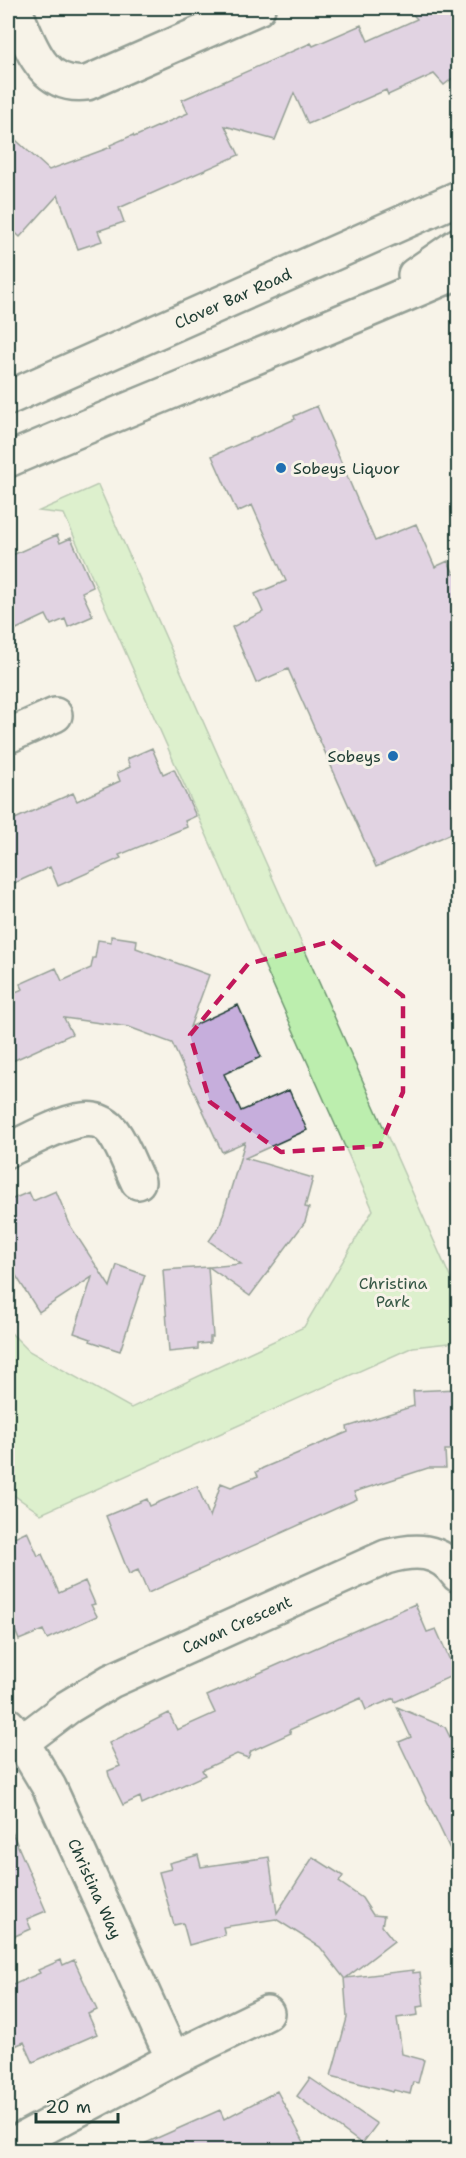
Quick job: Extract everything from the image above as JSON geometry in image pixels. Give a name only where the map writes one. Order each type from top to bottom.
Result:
[{"type":"street","points":[[14,8],[36,57],[44,68],[58,79],[75,84],[87,83],[258,8]]},
{"type":"street","name":"Clover Bar Road","points":[[8,398],[459,198]]},
{"type":"street","points":[[351,318],[459,245]]},
{"type":"street","points":[[8,460],[459,272]]},
{"type":"street","points":[[8,736],[55,715]]},
{"type":"street","points":[[8,1150],[68,1124],[94,1120],[104,1123],[112,1131],[138,1182]]},
{"type":"street","name":"Cavan Crescent","points":[[15,1734],[68,1707],[111,1681],[386,1557],[408,1551],[426,1552],[438,1556],[454,1568],[459,1575]]},
{"type":"street","name":"Christina Way","points":[[15,1734],[49,1787],[173,2059]]},
{"type":"street","points":[[8,2147],[173,2059],[267,2013]]},
{"type":"highlighted area","points":[[332,941],[403,996],[403,1092],[380,1146],[281,1152],[210,1102],[190,1035],[248,964]]},
{"type":"green space","name":"Christina Park","points":[[98,485],[458,1295],[458,1342],[413,1347],[41,1514],[8,1491],[8,1330],[29,1351],[131,1408],[304,1327],[373,1210],[64,514],[39,511]]},
{"type":"building","points":[[407,8],[449,8],[459,18],[459,73],[444,85],[434,74],[388,95],[386,90],[308,124],[294,93],[275,140],[225,126],[239,155],[119,208],[124,222],[98,231],[102,241],[78,249],[58,195],[20,237],[8,226],[8,133],[49,170],[111,147],[110,145],[188,113],[182,100],[311,43],[313,46],[361,25],[368,41],[417,19]]},
{"type":"building","name":"Sobeys","points":[[317,406],[375,541],[416,524],[435,567],[448,561],[454,574],[459,573],[459,830],[376,867],[288,669],[256,683],[232,627],[263,612],[255,594],[286,581],[252,505],[237,512],[212,456],[295,419],[294,416]]},
{"type":"building","points":[[57,535],[60,543],[71,538],[93,587],[82,592],[93,616],[68,627],[65,619],[51,625],[46,615],[8,633],[8,557]]},
{"type":"building","points":[[152,748],[163,774],[174,769],[196,816],[185,821],[187,827],[119,855],[121,858],[58,886],[50,867],[8,886],[8,822],[73,793],[77,801],[120,781],[117,773],[130,767],[127,759]]},
{"type":"building","points":[[111,936],[137,940],[136,948],[209,975],[190,1027],[238,1005],[261,1057],[224,1074],[241,1111],[289,1090],[307,1130],[245,1158],[313,1178],[305,1207],[309,1208],[305,1222],[250,1296],[209,1267],[241,1264],[209,1241],[220,1225],[245,1142],[222,1152],[172,1043],[129,1027],[64,1018],[72,1034],[8,1063],[8,995],[23,989],[20,984],[56,968],[62,981],[91,968],[98,940],[111,942]]},
{"type":"building","points":[[56,1191],[71,1227],[110,1287],[117,1265],[145,1275],[120,1351],[74,1333],[92,1277],[39,1312],[8,1263],[8,1201],[29,1192],[33,1201]]},
{"type":"building","points":[[208,1267],[213,1337],[210,1337],[210,1343],[198,1344],[198,1349],[169,1352],[163,1270]]},
{"type":"building","points":[[458,1389],[459,1450],[445,1450],[446,1468],[428,1468],[354,1492],[357,1499],[148,1593],[138,1570],[129,1574],[106,1516],[147,1499],[150,1506],[197,1486],[210,1517],[221,1483],[231,1487],[258,1476],[256,1472],[263,1468],[348,1432],[347,1427],[414,1406],[413,1391]]},
{"type":"building","points":[[27,1531],[38,1556],[42,1554],[59,1593],[85,1581],[95,1604],[91,1605],[97,1616],[47,1639],[43,1630],[19,1640],[8,1613],[8,1540]]},
{"type":"building","points":[[415,1604],[427,1632],[436,1629],[456,1674],[395,1702],[394,1698],[366,1710],[361,1698],[289,1730],[291,1733],[251,1751],[248,1758],[237,1754],[202,1770],[205,1775],[142,1804],[140,1797],[123,1805],[109,1776],[108,1771],[120,1766],[109,1743],[169,1713],[177,1730],[215,1713],[207,1696]]},
{"type":"building","points":[[397,1707],[445,1727],[451,1739],[459,1736],[459,1868],[399,1742],[411,1737]]},
{"type":"building","points":[[8,1823],[46,1911],[27,1919],[31,1929],[8,1939]]},
{"type":"building","points":[[198,1855],[201,1867],[269,1857],[277,1913],[313,1857],[343,1876],[339,1882],[362,1898],[373,1915],[384,1916],[382,1926],[394,1941],[346,1978],[413,1970],[413,1973],[420,1972],[424,2006],[417,2007],[418,2015],[397,2018],[402,2054],[424,2060],[418,2083],[413,2082],[410,2094],[394,2090],[393,2092],[331,2076],[347,2018],[344,1978],[320,1947],[276,1919],[223,1927],[225,1935],[189,1945],[183,1923],[174,1925],[159,1872],[171,1869],[169,1863]]},
{"type":"building","points":[[61,1960],[63,1965],[74,1960],[97,2010],[88,2014],[97,2034],[33,2062],[24,2042],[8,2049],[8,1987],[40,1973],[38,1970]]},
{"type":"building","points":[[310,2078],[377,2124],[362,2144],[297,2096]]},
{"type":"building","points":[[277,2091],[304,2142],[296,2145],[295,2151],[128,2151],[220,2110],[224,2119]]},
{"type":"place","name":"Sobeys Liquor","points":[[281,468]]},
{"type":"place","name":"Sobeys","points":[[393,756]]}]
